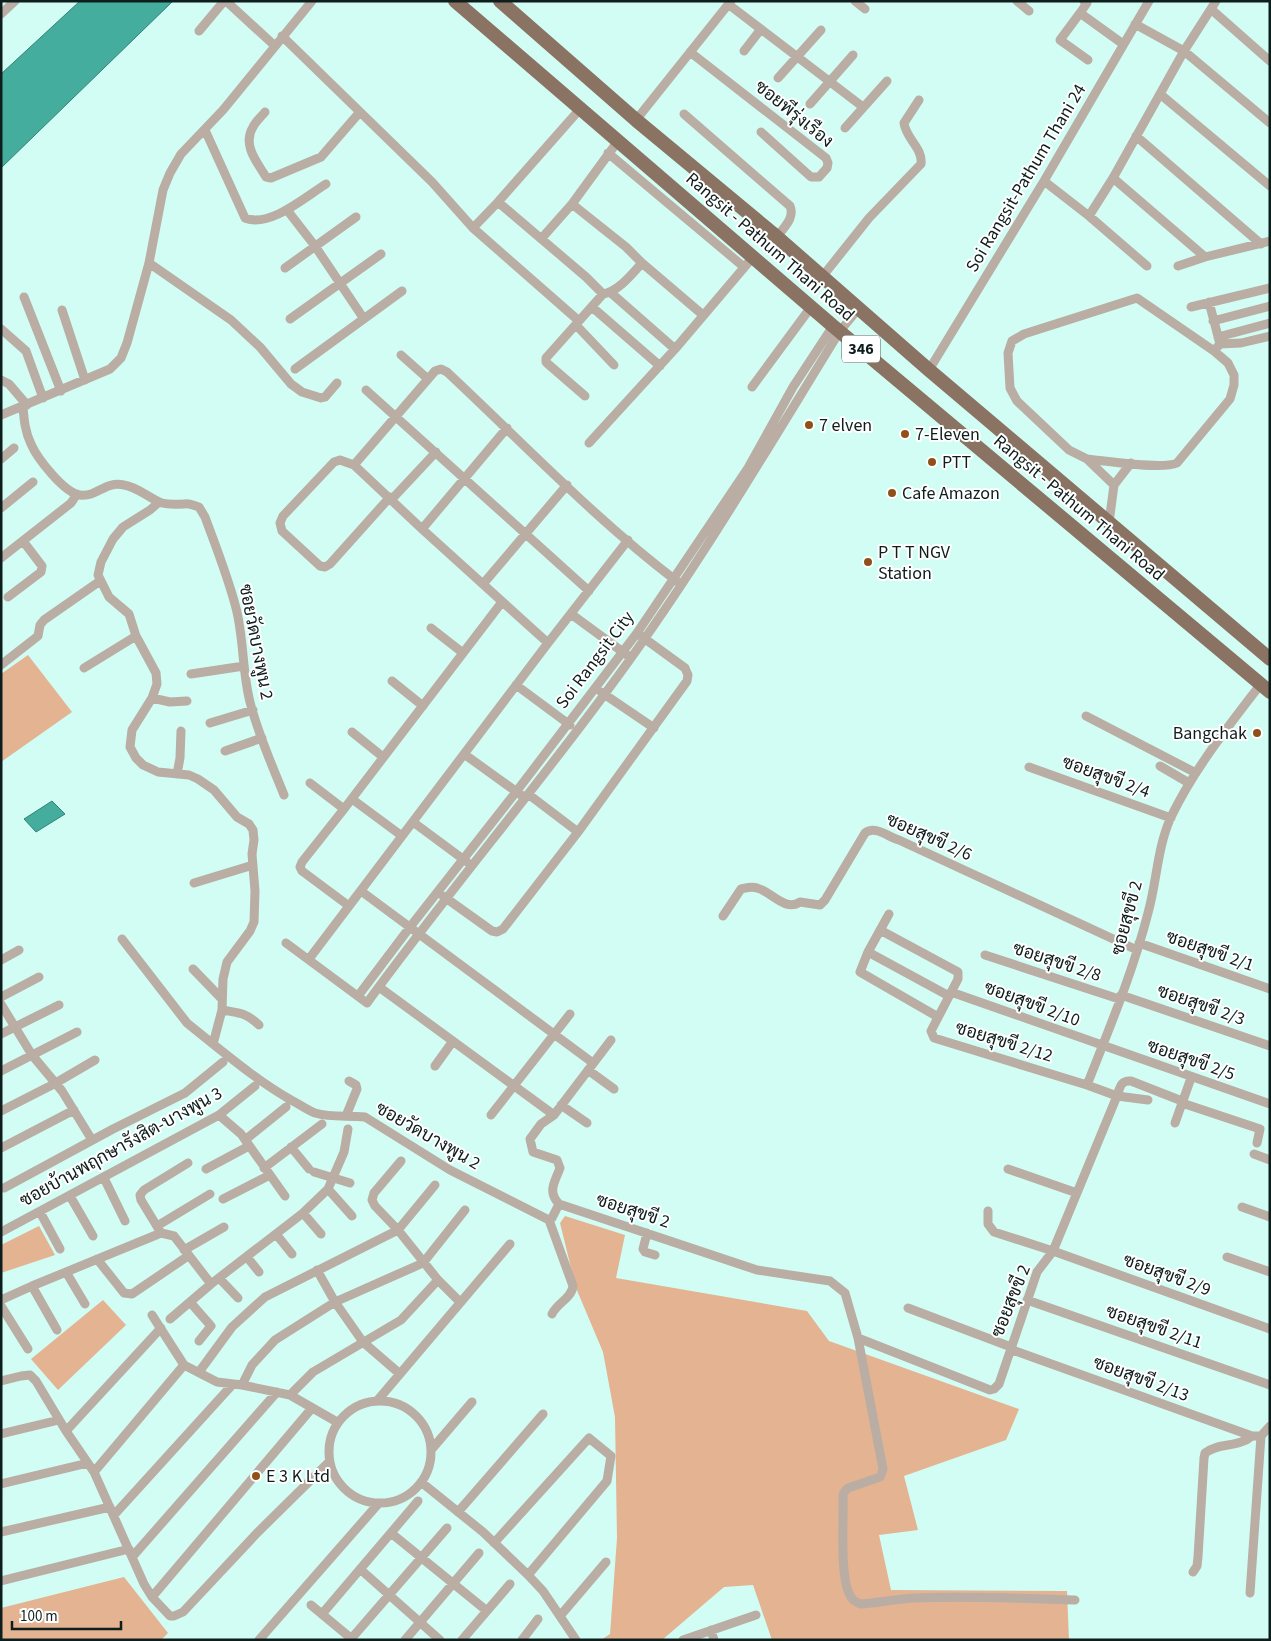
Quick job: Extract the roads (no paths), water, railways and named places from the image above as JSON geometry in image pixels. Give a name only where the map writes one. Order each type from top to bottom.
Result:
[{"type":"main road","name":"Rangsit - Pathum Thani Road","points":[[455,1],[618,141],[748,262],[837,328],[1265,688]]},
{"type":"main road","name":"Rangsit - Pathum Thani Road","points":[[500,1],[636,120],[776,237],[929,370],[1270,659]]},
{"type":"street","points":[[1,14],[15,1]]},
{"type":"street","points":[[199,31],[225,1],[274,46]]},
{"type":"street","points":[[1,415],[110,369],[121,358],[150,263],[163,190],[170,173],[181,154],[205,130],[312,1]]},
{"type":"street","points":[[854,1],[865,9]]},
{"type":"street","points":[[1017,1],[1030,11]]},
{"type":"street","points":[[1084,1],[1087,4],[1060,40],[1088,60]]},
{"type":"street","name":"Soi Rangsit-Pathum Thani 24","points":[[929,370],[1044,181],[1149,1]]},
{"type":"street","points":[[1089,216],[1184,52],[1216,1]]},
{"type":"street","points":[[636,120],[730,3],[761,30],[864,107]]},
{"type":"street","points":[[1212,10],[1270,61]]},
{"type":"street","points":[[1080,13],[1123,44]]},
{"type":"street","points":[[1135,24],[1184,52],[1270,123]]},
{"type":"street","points":[[744,51],[761,30]]},
{"type":"street","points":[[778,78],[821,30]]},
{"type":"street","points":[[282,36],[432,182],[472,228],[578,323],[614,365]]},
{"type":"street","name":"ซอยพีรุ่งเรือง","points":[[690,52],[826,158],[827,168],[819,177],[812,177],[761,132]]},
{"type":"street","points":[[810,104],[853,55]]},
{"type":"street","points":[[845,128],[887,81]]},
{"type":"street","points":[[1160,94],[1270,186]]},
{"type":"street","points":[[822,277],[869,218],[921,164],[920,152],[905,130],[904,123],[919,100]]},
{"type":"street","points":[[472,228],[498,202],[580,109]]},
{"type":"street","points":[[265,112],[251,128],[249,146],[250,152],[266,177],[271,178],[321,157],[359,113]]},
{"type":"street","points":[[684,114],[790,206],[792,216],[776,237]]},
{"type":"street","points":[[205,130],[245,218],[256,221],[264,220],[286,210],[326,184]]},
{"type":"street","points":[[1136,136],[1266,242]]},
{"type":"street","points":[[541,239],[572,204],[618,141]]},
{"type":"street","points":[[589,444],[675,349],[748,262],[608,153]]},
{"type":"street","points":[[1112,178],[1205,257]]},
{"type":"street","points":[[1044,181],[1089,216],[1147,266]]},
{"type":"street","points":[[498,202],[675,349]]},
{"type":"street","points":[[572,204],[626,247],[703,315]]},
{"type":"street","points":[[286,210],[315,246],[364,319]]},
{"type":"street","points":[[285,268],[356,216]]},
{"type":"street","points":[[1178,266],[1205,257],[1266,242]]},
{"type":"street","points":[[290,319],[381,254]]},
{"type":"street","points":[[150,263],[231,320],[260,347],[291,384],[302,392],[321,398],[326,397],[337,383]]},
{"type":"street","points":[[585,396],[546,362],[546,358],[606,293],[616,289],[642,263]]},
{"type":"street","points":[[1191,307],[1270,288]]},
{"type":"street","points":[[295,369],[402,290]]},
{"type":"street","points":[[24,298],[61,391]]},
{"type":"street","points":[[1114,485],[1087,459],[1069,450],[1012,394],[1008,352],[1012,341],[1024,334],[1137,298],[1217,344],[1241,343],[1270,336]]},
{"type":"street","points":[[1087,459],[1153,466],[1168,466],[1177,463],[1230,399],[1234,385],[1233,370],[1217,344],[1209,302]]},
{"type":"street","points":[[1213,320],[1270,306]]},
{"type":"street","points":[[592,307],[660,366]]},
{"type":"street","points":[[752,387],[811,307]]},
{"type":"street","points":[[837,328],[859,308]]},
{"type":"street","points":[[62,310],[85,380]]},
{"type":"street","points":[[1217,344],[1270,323]]},
{"type":"street","name":"Soi Rangsit City","points":[[837,328],[761,459],[682,585],[641,635],[623,652],[595,687],[358,996],[367,1003],[605,694],[631,657],[641,635],[674,579],[748,468],[793,387],[837,328]]},
{"type":"street","points":[[1,329],[26,351],[43,398]]},
{"type":"street","points":[[401,354],[428,379]]},
{"type":"street","points":[[354,465],[435,371],[441,369],[447,372],[567,486],[682,585]]},
{"type":"street","points":[[1,380],[9,384],[25,406],[25,428],[31,445],[57,481],[77,494],[71,503],[1,558]]},
{"type":"street","points":[[366,390],[589,591]]},
{"type":"street","points":[[422,529],[507,428]]},
{"type":"street","points":[[1,458],[14,448]]},
{"type":"street","points":[[436,452],[391,498],[330,564],[325,568],[320,566],[282,531],[280,523],[283,516],[334,462],[347,462],[354,465],[391,498],[422,529],[548,643]]},
{"type":"street","points":[[1109,523],[1114,485],[1131,463]]},
{"type":"street","points":[[1,508],[33,482]]},
{"type":"street","name":"ซอยวัดบางพูน 2","points":[[77,494],[82,496],[95,493],[112,484],[125,485],[155,498],[159,502],[172,505],[186,503],[200,507],[236,608],[243,643],[244,666],[253,710],[284,795]]},
{"type":"street","points":[[483,584],[567,486]]},
{"type":"street","points":[[159,502],[123,527],[113,539],[101,562],[98,575],[109,597],[128,614],[136,636],[156,673],[155,699],[132,730],[130,747],[136,758],[143,765],[158,772],[189,775],[198,779],[214,790],[237,817],[249,824],[253,830],[254,922],[250,932],[227,962],[223,979],[222,999],[225,1011],[213,1044]]},
{"type":"street","points":[[309,960],[628,540]]},
{"type":"street","points":[[8,597],[40,572],[42,566],[22,541]]},
{"type":"street","points":[[1,665],[38,636],[40,625],[44,620],[100,581]]},
{"type":"street","points":[[349,906],[302,871],[300,867],[302,862],[502,602]]},
{"type":"street","points":[[571,614],[631,657]]},
{"type":"street","points":[[431,628],[463,653]]},
{"type":"street","points":[[438,892],[492,931],[497,932],[503,929],[578,832],[687,681],[686,668],[641,635]]},
{"type":"street","points":[[84,668],[136,636]]},
{"type":"street","points":[[191,674],[244,666]]},
{"type":"street","points":[[392,681],[423,706]]},
{"type":"street","points":[[516,685],[577,730]]},
{"type":"street","points":[[595,687],[654,728]]},
{"type":"street","name":"ซอยสุขขี 2","points":[[1087,1085],[1138,946],[1148,913],[1159,852],[1171,818],[1196,772],[1265,688]]},
{"type":"street","points":[[155,699],[170,702],[187,701]]},
{"type":"street","points":[[210,723],[253,710]]},
{"type":"street","points":[[1086,716],[1196,772]]},
{"type":"street","points":[[177,773],[180,758],[181,731]]},
{"type":"street","points":[[352,732],[384,757]]},
{"type":"street","points":[[225,751],[262,738]]},
{"type":"street","points":[[464,754],[516,792],[526,796],[578,832]]},
{"type":"street","points":[[1160,766],[1189,783]]},
{"type":"street","name":"ซอยสุขขี 2/4","points":[[1029,767],[1171,818]]},
{"type":"street","points":[[310,783],[344,809]]},
{"type":"street","points":[[352,799],[402,836]]},
{"type":"street","points":[[413,822],[473,866]]},
{"type":"street","name":"ซอยสุขขี 2/6","points":[[724,916],[741,889],[747,888],[758,888],[790,905],[796,905],[800,902],[820,904],[825,900],[865,834],[872,830],[899,840],[1138,946]]},
{"type":"street","points":[[194,883],[252,865]]},
{"type":"street","points":[[361,891],[554,1034],[614,1089]]},
{"type":"street","points":[[880,930],[958,972],[958,980],[938,1017],[863,974],[860,969],[868,952],[880,930],[889,914]]},
{"type":"street","name":"ซอยวัดบางพูน 2","points":[[122,939],[187,1023],[248,1072],[281,1094],[310,1111],[335,1117],[365,1117],[450,1170],[550,1219]]},
{"type":"street","points":[[286,943],[358,996]]},
{"type":"street","name":"ซอยสุขขี 2/1","points":[[1138,946],[1270,989]]},
{"type":"street","points":[[1,960],[19,950]]},
{"type":"street","name":"ซอยสุขขี 2/10","points":[[868,952],[950,994],[1102,1046]]},
{"type":"street","name":"ซอยสุขขี 2/8","points":[[985,955],[1120,997]]},
{"type":"street","points":[[193,969],[222,999]]},
{"type":"street","points":[[1,997],[39,977]]},
{"type":"street","points":[[379,987],[554,1115]]},
{"type":"street","name":"ซอยสุขขี 2/3","points":[[1120,997],[1270,1046]]},
{"type":"street","points":[[1,1004],[32,1055],[54,1084],[62,1091],[92,1140]]},
{"type":"street","points":[[1,1034],[59,1006]]},
{"type":"street","points":[[225,1011],[241,1012],[249,1015],[259,1025]]},
{"type":"street","points":[[491,1115],[570,1014]]},
{"type":"street","name":"ซอยสุขขี 2/12","points":[[938,1017],[931,1031],[934,1038],[1087,1085]]},
{"type":"street","points":[[1,1071],[77,1032]]},
{"type":"street","points":[[552,1314],[571,1293],[573,1286],[550,1219],[558,1206],[553,1198],[552,1191],[560,1168],[557,1160],[533,1152],[530,1146],[530,1138],[541,1124],[554,1115],[611,1040]]},
{"type":"street","points":[[435,1066],[453,1041]]},
{"type":"street","name":"ซอยสุขขี 2/5","points":[[1102,1046],[1190,1078],[1270,1104]]},
{"type":"street","points":[[1,1111],[54,1084],[95,1060]]},
{"type":"street","points":[[4,1188],[92,1140],[185,1093],[223,1062]]},
{"type":"street","points":[[1175,1123],[1190,1078]]},
{"type":"street","points":[[346,1116],[357,1089],[356,1085],[348,1081]]},
{"type":"street","points":[[1117,1096],[1122,1083],[1126,1081],[1260,1129],[1257,1144]]},
{"type":"street","points":[[1087,1085],[1117,1096],[1148,1100]]},
{"type":"street","name":"ซอยบ้านพฤกษารังสิต-บางพูน 3","points":[[1,1232],[219,1115],[255,1086]]},
{"type":"street","name":"ซอยสุขขี 2","points":[[558,1206],[757,1270],[830,1281],[845,1293],[858,1338],[990,1390],[999,1384],[1037,1272],[1053,1251],[1117,1096]]},
{"type":"street","points":[[561,1105],[587,1123]]},
{"type":"street","points":[[206,1169],[247,1143],[286,1107]]},
{"type":"street","points":[[1,1148],[74,1110]]},
{"type":"street","points":[[219,1115],[241,1134],[285,1196]]},
{"type":"street","points":[[223,1199],[267,1172],[292,1147],[322,1124]]},
{"type":"street","points":[[170,1319],[211,1284],[303,1214],[328,1189],[344,1152],[348,1129]]},
{"type":"street","points":[[292,1147],[312,1170],[350,1183]]},
{"type":"street","points":[[1254,1154],[1270,1160]]},
{"type":"street","points":[[401,1161],[374,1193],[372,1200],[375,1206],[398,1230],[438,1280],[460,1302]]},
{"type":"street","points":[[188,1163],[144,1190],[140,1195],[141,1200],[159,1230],[174,1236],[211,1284]]},
{"type":"street","points":[[1008,1169],[1077,1193]]},
{"type":"street","points":[[104,1178],[125,1221]]},
{"type":"street","points":[[198,1372],[232,1327],[265,1298],[398,1230],[435,1185]]},
{"type":"street","points":[[328,1189],[352,1216]]},
{"type":"street","points":[[1,1300],[98,1259],[159,1230],[210,1194]]},
{"type":"street","points":[[70,1196],[93,1236]]},
{"type":"street","points":[[1242,1208],[1270,1217]]},
{"type":"street","points":[[242,1385],[252,1365],[275,1340],[335,1302],[423,1262],[465,1210]]},
{"type":"street","name":"ซอยสุขขี 2/9","points":[[988,1211],[988,1224],[994,1232],[1053,1251],[1270,1329]]},
{"type":"street","points":[[40,1212],[60,1249]]},
{"type":"street","points":[[303,1214],[321,1234]]},
{"type":"street","points":[[98,1259],[124,1293],[127,1295],[132,1294],[224,1226]]},
{"type":"street","points":[[276,1234],[292,1254]]},
{"type":"street","points":[[647,1234],[644,1246],[645,1252],[655,1255]]},
{"type":"street","points":[[377,1401],[510,1244]]},
{"type":"street","points":[[247,1257],[259,1272]]},
{"type":"street","points":[[1226,1257],[1270,1272]]},
{"type":"street","points":[[317,1270],[335,1302],[363,1342],[400,1374]]},
{"type":"street","points":[[66,1272],[85,1304]]},
{"type":"street","points":[[219,1278],[238,1298]]},
{"type":"street","points":[[290,1395],[312,1372],[401,1320],[438,1280]]},
{"type":"street","points":[[32,1286],[56,1330]]},
{"type":"street","name":"ซอยสุขขี 2/11","points":[[1027,1300],[1270,1385]]},
{"type":"street","points":[[190,1302],[211,1326],[198,1341]]},
{"type":"street","points":[[1,1306],[28,1349]]},
{"type":"street","name":"ซอยสุขขี 2/13","points":[[908,1308],[1010,1348],[1257,1436]]},
{"type":"street","points":[[152,1315],[184,1365],[217,1382],[290,1395],[337,1422]]},
{"type":"street","points":[[66,1431],[160,1328]]},
{"type":"street","points":[[858,1338],[883,1469],[880,1477],[844,1491],[844,1567],[850,1597],[860,1604],[902,1599],[936,1598],[1010,1597],[1075,1600]]},
{"type":"street","points":[[94,1472],[184,1365]]},
{"type":"street","points":[[1,1381],[30,1375],[36,1381],[66,1431],[94,1472],[144,1584],[152,1597],[170,1616],[183,1612],[257,1533],[329,1462]]},
{"type":"street","points":[[1,1532],[112,1511],[232,1384]]},
{"type":"street","points":[[1,1581],[131,1553],[277,1392]]},
{"type":"street","points":[[377,1401],[393,1402],[408,1409],[420,1420],[428,1434],[431,1450],[429,1467],[421,1482],[410,1493],[396,1501],[380,1503],[362,1500],[347,1492],[336,1479],[329,1462],[328,1448],[337,1422],[348,1411],[362,1404],[377,1401]]},
{"type":"street","points":[[431,1450],[472,1402]]},
{"type":"street","points":[[152,1597],[312,1408]]},
{"type":"street","points":[[458,1512],[543,1414]]},
{"type":"street","points":[[1,1434],[59,1420]]},
{"type":"street","points":[[1193,1572],[1197,1566],[1205,1454],[1217,1448],[1242,1443],[1257,1436],[1270,1426]]},
{"type":"street","points":[[1250,1593],[1257,1436]]},
{"type":"street","points":[[494,1542],[589,1438],[611,1456],[607,1481],[528,1575]]},
{"type":"street","points":[[1,1484],[88,1463]]},
{"type":"street","points":[[421,1482],[494,1542],[528,1575],[543,1592],[576,1640]]},
{"type":"street","points":[[322,1614],[418,1501]]},
{"type":"street","points":[[259,1640],[380,1503]]},
{"type":"street","points":[[311,1604],[352,1639],[447,1528]]},
{"type":"street","points":[[391,1533],[487,1611]]},
{"type":"street","points":[[405,1640],[479,1553]]},
{"type":"street","points":[[560,1616],[606,1562]]},
{"type":"street","points":[[360,1569],[440,1640]]},
{"type":"street","points":[[462,1640],[510,1584]]},
{"type":"street","points":[[683,1640],[756,1615]]},
{"type":"street","points":[[522,1640],[538,1619]]},
{"type":"street","points":[[711,1630],[714,1640]]},
{"type":"place","name":"7 elven","points":[[809,425]]},
{"type":"place","name":"7-Eleven","points":[[905,434]]},
{"type":"place","name":"PTT","points":[[932,462]]},
{"type":"place","name":"Cafe Amazon","points":[[892,493]]},
{"type":"place","name":"P T T NGV Station","points":[[868,562]]},
{"type":"place","name":"Bangchak","points":[[1257,733]]},
{"type":"place","name":"E 3 K Ltd","points":[[256,1476]]}]
